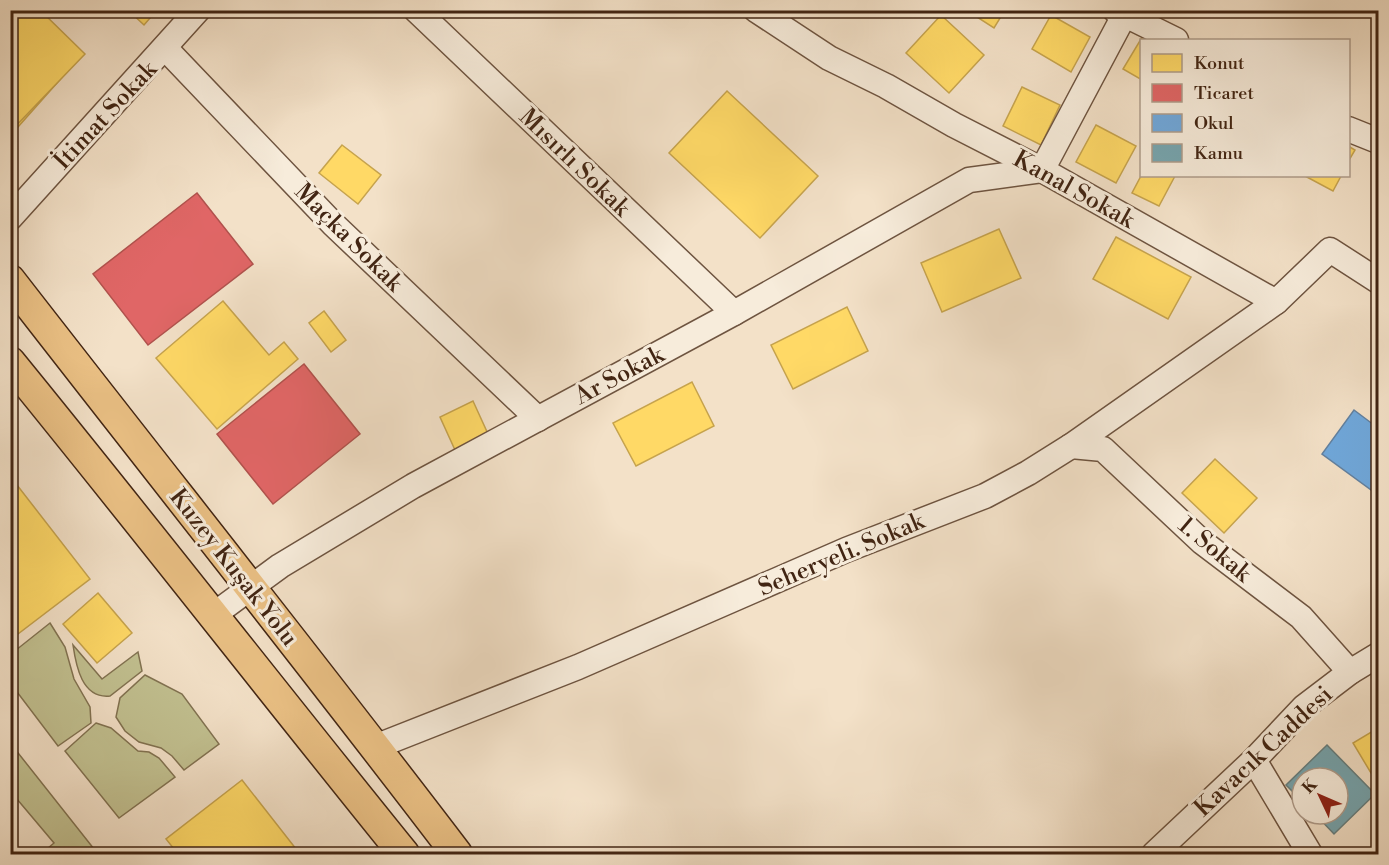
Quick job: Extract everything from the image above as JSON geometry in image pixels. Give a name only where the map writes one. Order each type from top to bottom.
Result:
[{"type":"main road","name":"Kuzey Kuşak Yolu","points":[[10,280],[188,509],[251,586],[457,855]]},
{"type":"main road","name":"Kuzey Kuşak Yolu","points":[[10,362],[404,855]]},
{"type":"street","name":"İtimat Sokak","points":[[10,218],[166,49],[198,10]]},
{"type":"street","name":"Mısırlı Sokak","points":[[416,10],[734,313]]},
{"type":"street","name":"Kanal Sokak","points":[[756,10],[829,58],[1042,170],[1276,302]]},
{"type":"street","points":[[1042,170],[1122,12],[1174,39]]},
{"type":"street","name":"Maçka Sokak","points":[[166,49],[333,224],[538,419]]},
{"type":"street","points":[[1350,130],[1378,141]]},
{"type":"street","name":"Ar Sokak","points":[[212,616],[251,586],[320,540],[413,486],[734,313],[969,180],[1042,170]]},
{"type":"street","points":[[1276,302],[1330,250],[1378,281]]},
{"type":"street","name":"Seheryeli. Sokak","points":[[375,747],[578,667],[846,550],[985,496],[1071,446],[1276,302]]},
{"type":"street","name":"1. Sokak","points":[[1071,446],[1103,449],[1202,542],[1301,617],[1350,672]]},
{"type":"street","name":"Kavacık Caddesi","points":[[1154,855],[1254,760],[1304,707],[1350,672],[1378,655]]},
{"type":"street","points":[[1254,760],[1310,855]]},
{"type":"shaded area","points":[[50,623],[65,647],[74,679],[90,707],[91,723],[58,746],[11,684],[11,654]]},
{"type":"shaded area","points":[[73,645],[102,679],[138,652],[142,671],[110,696],[100,696],[87,687],[82,680]]},
{"type":"shaded area","points":[[145,675],[182,694],[219,744],[184,770],[172,756],[161,748],[139,742],[125,731],[116,717],[120,698]]},
{"type":"shaded area","points":[[96,723],[111,728],[138,751],[149,752],[159,758],[175,777],[119,818],[65,751]]},
{"type":"shaded area","points":[[10,744],[98,854],[41,854],[54,843],[11,792]]},
{"type":"building: Konut","points":[[10,10],[27,10],[80,57],[10,136]]},
{"type":"building: Konut","points":[[15,10],[40,10],[85,54],[10,132],[10,15]]},
{"type":"building: Konut","points":[[128,10],[157,10],[144,25]]},
{"type":"building: Konut","points":[[966,10],[1005,10],[994,28]]},
{"type":"building: Konut","points":[[941,15],[984,55],[949,93],[906,53]]},
{"type":"building: Konut","points":[[1051,15],[1090,37],[1071,72],[1032,49]]},
{"type":"building: Konut","points":[[1144,34],[1153,39],[1141,39]]},
{"type":"building: Konut","points":[[1140,41],[1140,79],[1123,69]]},
{"type":"building: Konut","points":[[1022,87],[1060,105],[1041,145],[1003,126]]},
{"type":"building: Konut","points":[[727,91],[818,176],[760,238],[669,153]]},
{"type":"building: Konut","points":[[1096,125],[1136,146],[1116,183],[1076,162]]},
{"type":"building: Konut","points":[[342,145],[381,175],[358,204],[319,173]]},
{"type":"building: Konut","points":[[1350,147],[1355,150],[1350,159]]},
{"type":"building: Konut","points":[[1140,177],[1174,177],[1159,206],[1132,193]]},
{"type":"building: Konut","points":[[1307,177],[1340,177],[1333,191]]},
{"type":"building: Konut","points":[[999,229],[1021,278],[942,312],[921,263]]},
{"type":"building: Konut","points":[[1116,237],[1191,277],[1168,319],[1093,279]]},
{"type":"building: Konut","points":[[223,301],[269,355],[284,342],[298,359],[217,429],[156,358]]},
{"type":"building: Konut","points":[[847,307],[868,351],[793,389],[771,345]]},
{"type":"building: Konut","points":[[324,311],[346,340],[331,352],[309,323]]},
{"type":"building: Konut","points":[[692,382],[714,426],[636,466],[613,423]]},
{"type":"building: Konut","points":[[473,401],[488,434],[455,450],[440,417]]},
{"type":"building: Konut","points":[[1215,459],[1257,498],[1224,533],[1182,493]]},
{"type":"building: Konut","points":[[10,476],[90,579],[14,637],[10,632]]},
{"type":"building: Konut","points":[[98,593],[132,633],[97,663],[63,624]]},
{"type":"building: Konut","points":[[1378,728],[1378,776],[1374,778],[1353,743]]},
{"type":"building: Konut","points":[[242,780],[300,854],[178,854],[166,839]]},
{"type":"building: Konut","points":[[10,839],[23,854],[10,854]]},
{"type":"building: Ticaret","points":[[197,193],[253,264],[148,345],[93,274]]},
{"type":"building: Ticaret","points":[[304,364],[360,434],[273,504],[217,434]]},
{"type":"building: Okul","points":[[1354,410],[1378,428],[1378,495],[1322,454]]},
{"type":"building: Kamu","points":[[1327,745],[1348,766],[1305,766]]},
{"type":"building: Kamu","points":[[1350,768],[1375,794],[1350,818]]},
{"type":"building: Kamu","points":[[1326,826],[1342,826],[1334,834]]}]
